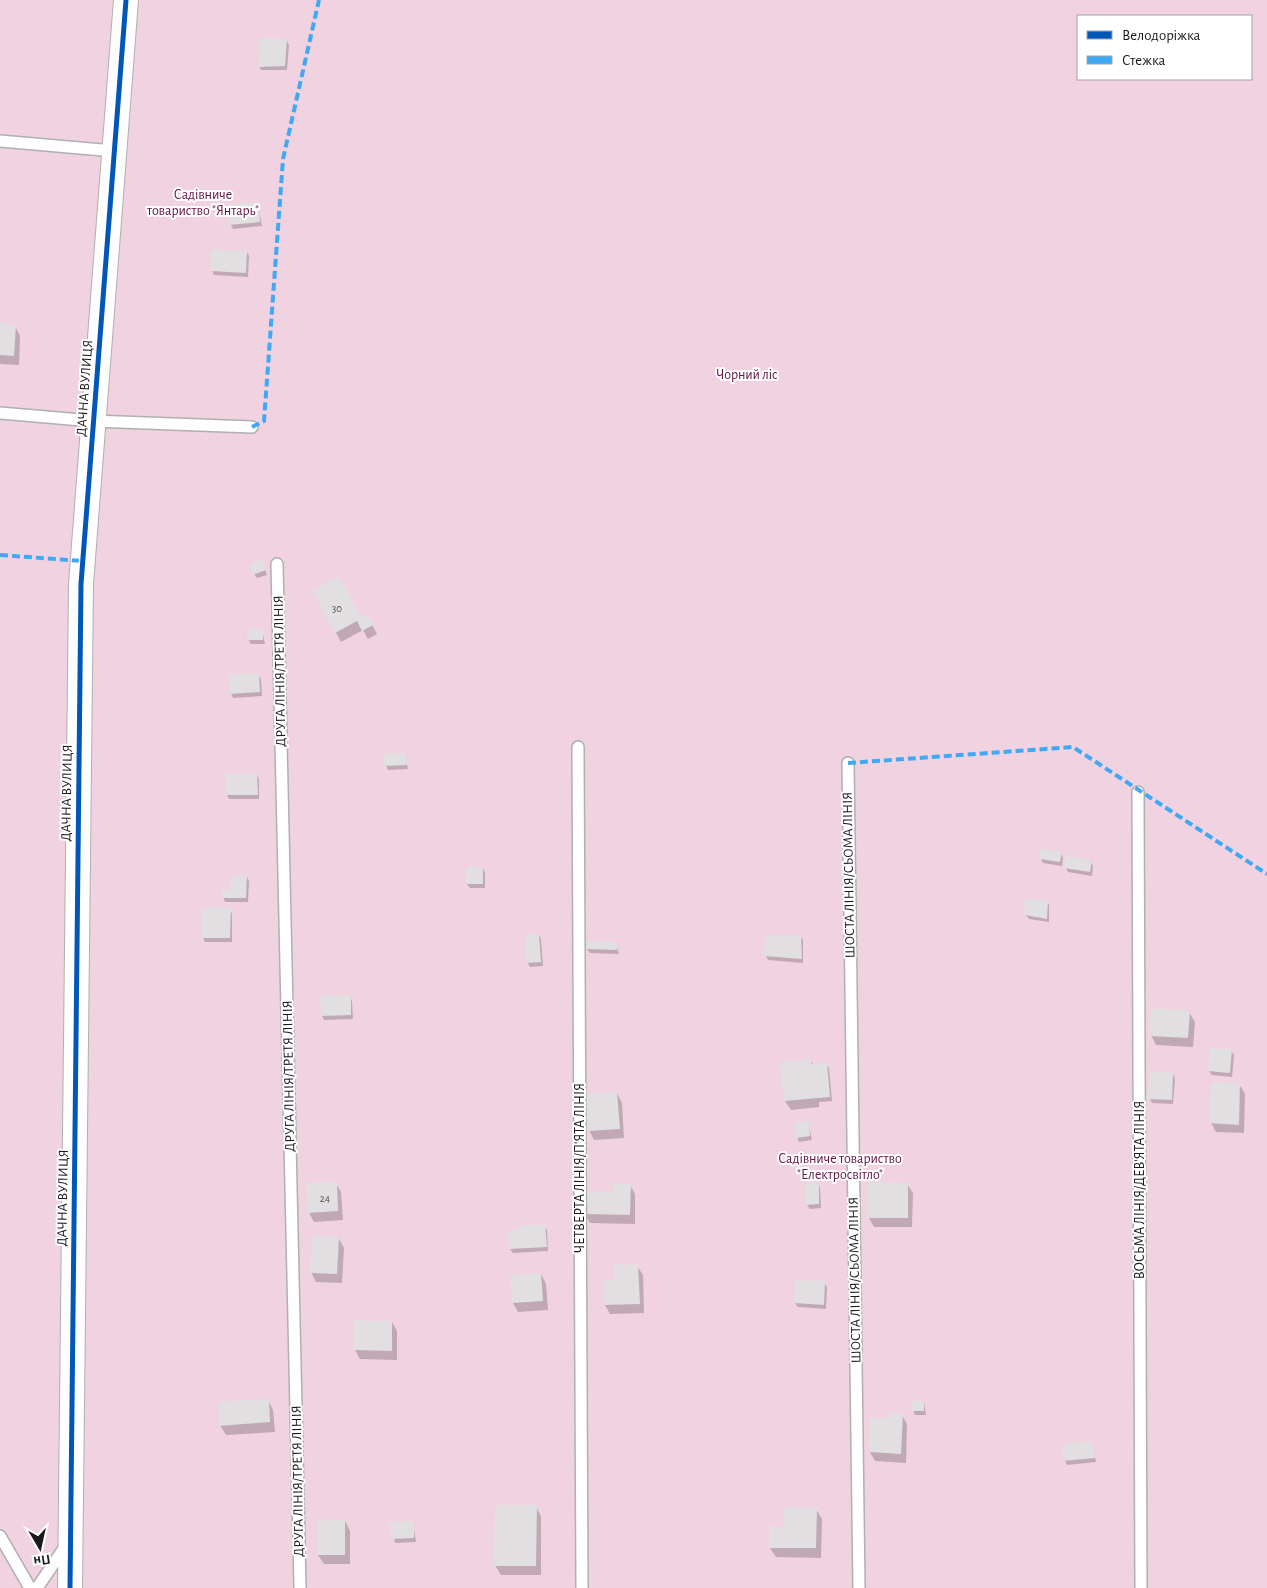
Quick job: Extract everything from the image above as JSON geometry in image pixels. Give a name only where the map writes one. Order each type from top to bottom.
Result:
[{"type":"street","name":"ДАЧНА ВУЛИЦЯ","points":[[70,1588],[81,584],[126,0]]},
{"type":"lane","points":[[0,141],[114,150]]},
{"type":"lane","points":[[0,413],[94,421],[252,427]]},
{"type":"lane","name":"ДРУГА ЛІНІЯ/ТРЕТЯ ЛІНІЯ","points":[[277,564],[300,1588]]},
{"type":"lane","name":"ЧЕТВЕРТА ЛІНІЯ/П'ЯТА ЛІНІЯ","points":[[578,747],[582,1588]]},
{"type":"lane","name":"ШОСТА ЛІНІЯ/СЬОМА ЛІНІЯ","points":[[848,763],[859,1588]]},
{"type":"lane","name":"ВОСЬМА ЛІНІЯ/ДЕВ'ЯТА ЛІНІЯ","points":[[1138,792],[1141,1588]]},
{"type":"lane","points":[[0,1536],[30,1588]]},
{"type":"lane","points":[[37,1588],[71,1539]]},
{"type":"green space","points":[[0,0],[1267,0],[1267,1588],[0,1588]]},
{"type":"building","points":[[260,38],[287,39],[285,66],[258,67]]},
{"type":"building","points":[[259,203],[260,222],[229,225],[227,204]]},
{"type":"building","points":[[210,250],[247,251],[246,273],[211,271]]},
{"type":"building","points":[[0,322],[16,325],[14,356],[0,355]]},
{"type":"building","points":[[263,560],[266,570],[253,575],[250,564]]},
{"type":"building","points":[[339,576],[361,617],[367,614],[373,625],[362,631],[357,621],[335,633],[312,591]]},
{"type":"building","points":[[247,629],[263,629],[263,640],[247,640]]},
{"type":"building","points":[[229,674],[259,674],[260,692],[230,694]]},
{"type":"building","points":[[406,753],[407,765],[384,766],[384,754]]},
{"type":"building","points":[[225,774],[257,774],[258,795],[226,795]]},
{"type":"building","points":[[1040,849],[1062,852],[1060,862],[1039,859]]},
{"type":"building","points":[[1066,856],[1092,861],[1090,872],[1064,868]]},
{"type":"building","points":[[466,867],[483,867],[483,884],[466,884]]},
{"type":"building","points":[[231,875],[247,875],[246,898],[222,898],[222,889],[230,890]]},
{"type":"building","points":[[1024,899],[1048,900],[1047,919],[1025,915]]},
{"type":"building","points":[[202,908],[231,908],[230,938],[201,938]]},
{"type":"building","points":[[525,934],[539,934],[541,962],[526,963]]},
{"type":"building","points":[[765,935],[801,935],[802,959],[764,956]]},
{"type":"building","points":[[586,941],[617,942],[617,950],[586,949]]},
{"type":"building","points":[[351,995],[351,1015],[321,1016],[320,996]]},
{"type":"building","points":[[1151,1008],[1190,1011],[1188,1038],[1149,1036]]},
{"type":"building","points":[[1210,1048],[1232,1049],[1230,1073],[1208,1071]]},
{"type":"building","points":[[811,1059],[811,1064],[827,1063],[830,1097],[784,1101],[780,1062]]},
{"type":"building","points":[[1150,1071],[1173,1073],[1172,1100],[1148,1099]]},
{"type":"building","points":[[1211,1082],[1240,1083],[1239,1125],[1209,1123]]},
{"type":"building","points":[[617,1092],[620,1129],[588,1131],[585,1094]]},
{"type":"building","points":[[809,1121],[810,1136],[796,1138],[794,1122]]},
{"type":"building","points":[[337,1181],[338,1211],[308,1213],[306,1183]]},
{"type":"building","points":[[819,1182],[819,1204],[806,1205],[806,1183]]},
{"type":"building","points":[[868,1182],[908,1183],[908,1218],[867,1218]]},
{"type":"building","points":[[613,1183],[631,1184],[630,1215],[584,1214],[584,1191],[613,1192]]},
{"type":"building","points":[[545,1224],[547,1247],[509,1249],[508,1231],[519,1230],[519,1226]]},
{"type":"building","points":[[312,1236],[339,1237],[337,1274],[310,1273]]},
{"type":"building","points":[[638,1264],[640,1304],[604,1305],[603,1281],[615,1280],[614,1265]]},
{"type":"building","points":[[541,1273],[543,1301],[512,1303],[510,1275]]},
{"type":"building","points":[[795,1280],[825,1281],[824,1305],[794,1303]]},
{"type":"building","points":[[354,1320],[392,1321],[392,1351],[353,1350]]},
{"type":"building","points":[[269,1399],[270,1422],[219,1426],[218,1402]]},
{"type":"building","points":[[912,1401],[924,1401],[924,1411],[911,1411]]},
{"type":"building","points":[[887,1413],[903,1414],[901,1454],[869,1452],[870,1418],[887,1418]]},
{"type":"building","points":[[1093,1441],[1095,1458],[1063,1461],[1062,1444]]},
{"type":"building","points":[[495,1505],[537,1505],[536,1566],[494,1566]]},
{"type":"building","points":[[784,1508],[817,1508],[816,1548],[769,1548],[769,1526],[783,1527]]},
{"type":"building","points":[[317,1520],[345,1520],[345,1555],[317,1555]]},
{"type":"building","points":[[414,1521],[414,1538],[391,1539],[390,1522]]},
{"type":"marked path","points":[[252,427],[264,421],[283,159],[319,0]]},
{"type":"marked path","points":[[0,555],[82,561]]},
{"type":"marked path","points":[[848,763],[1073,747],[1267,874]]},
{"type":"cycle path","points":[[70,1588],[81,584],[126,0]]},
{"type":"park label","name":"Садівниче товариство \"Янтарь\"","points":[[203,204]]},
{"type":"park label","name":"Чорний ліс","points":[[747,375]]},
{"type":"park label","name":"Садівниче товариство \"Електросвітло\"","points":[[840,1168]]}]
